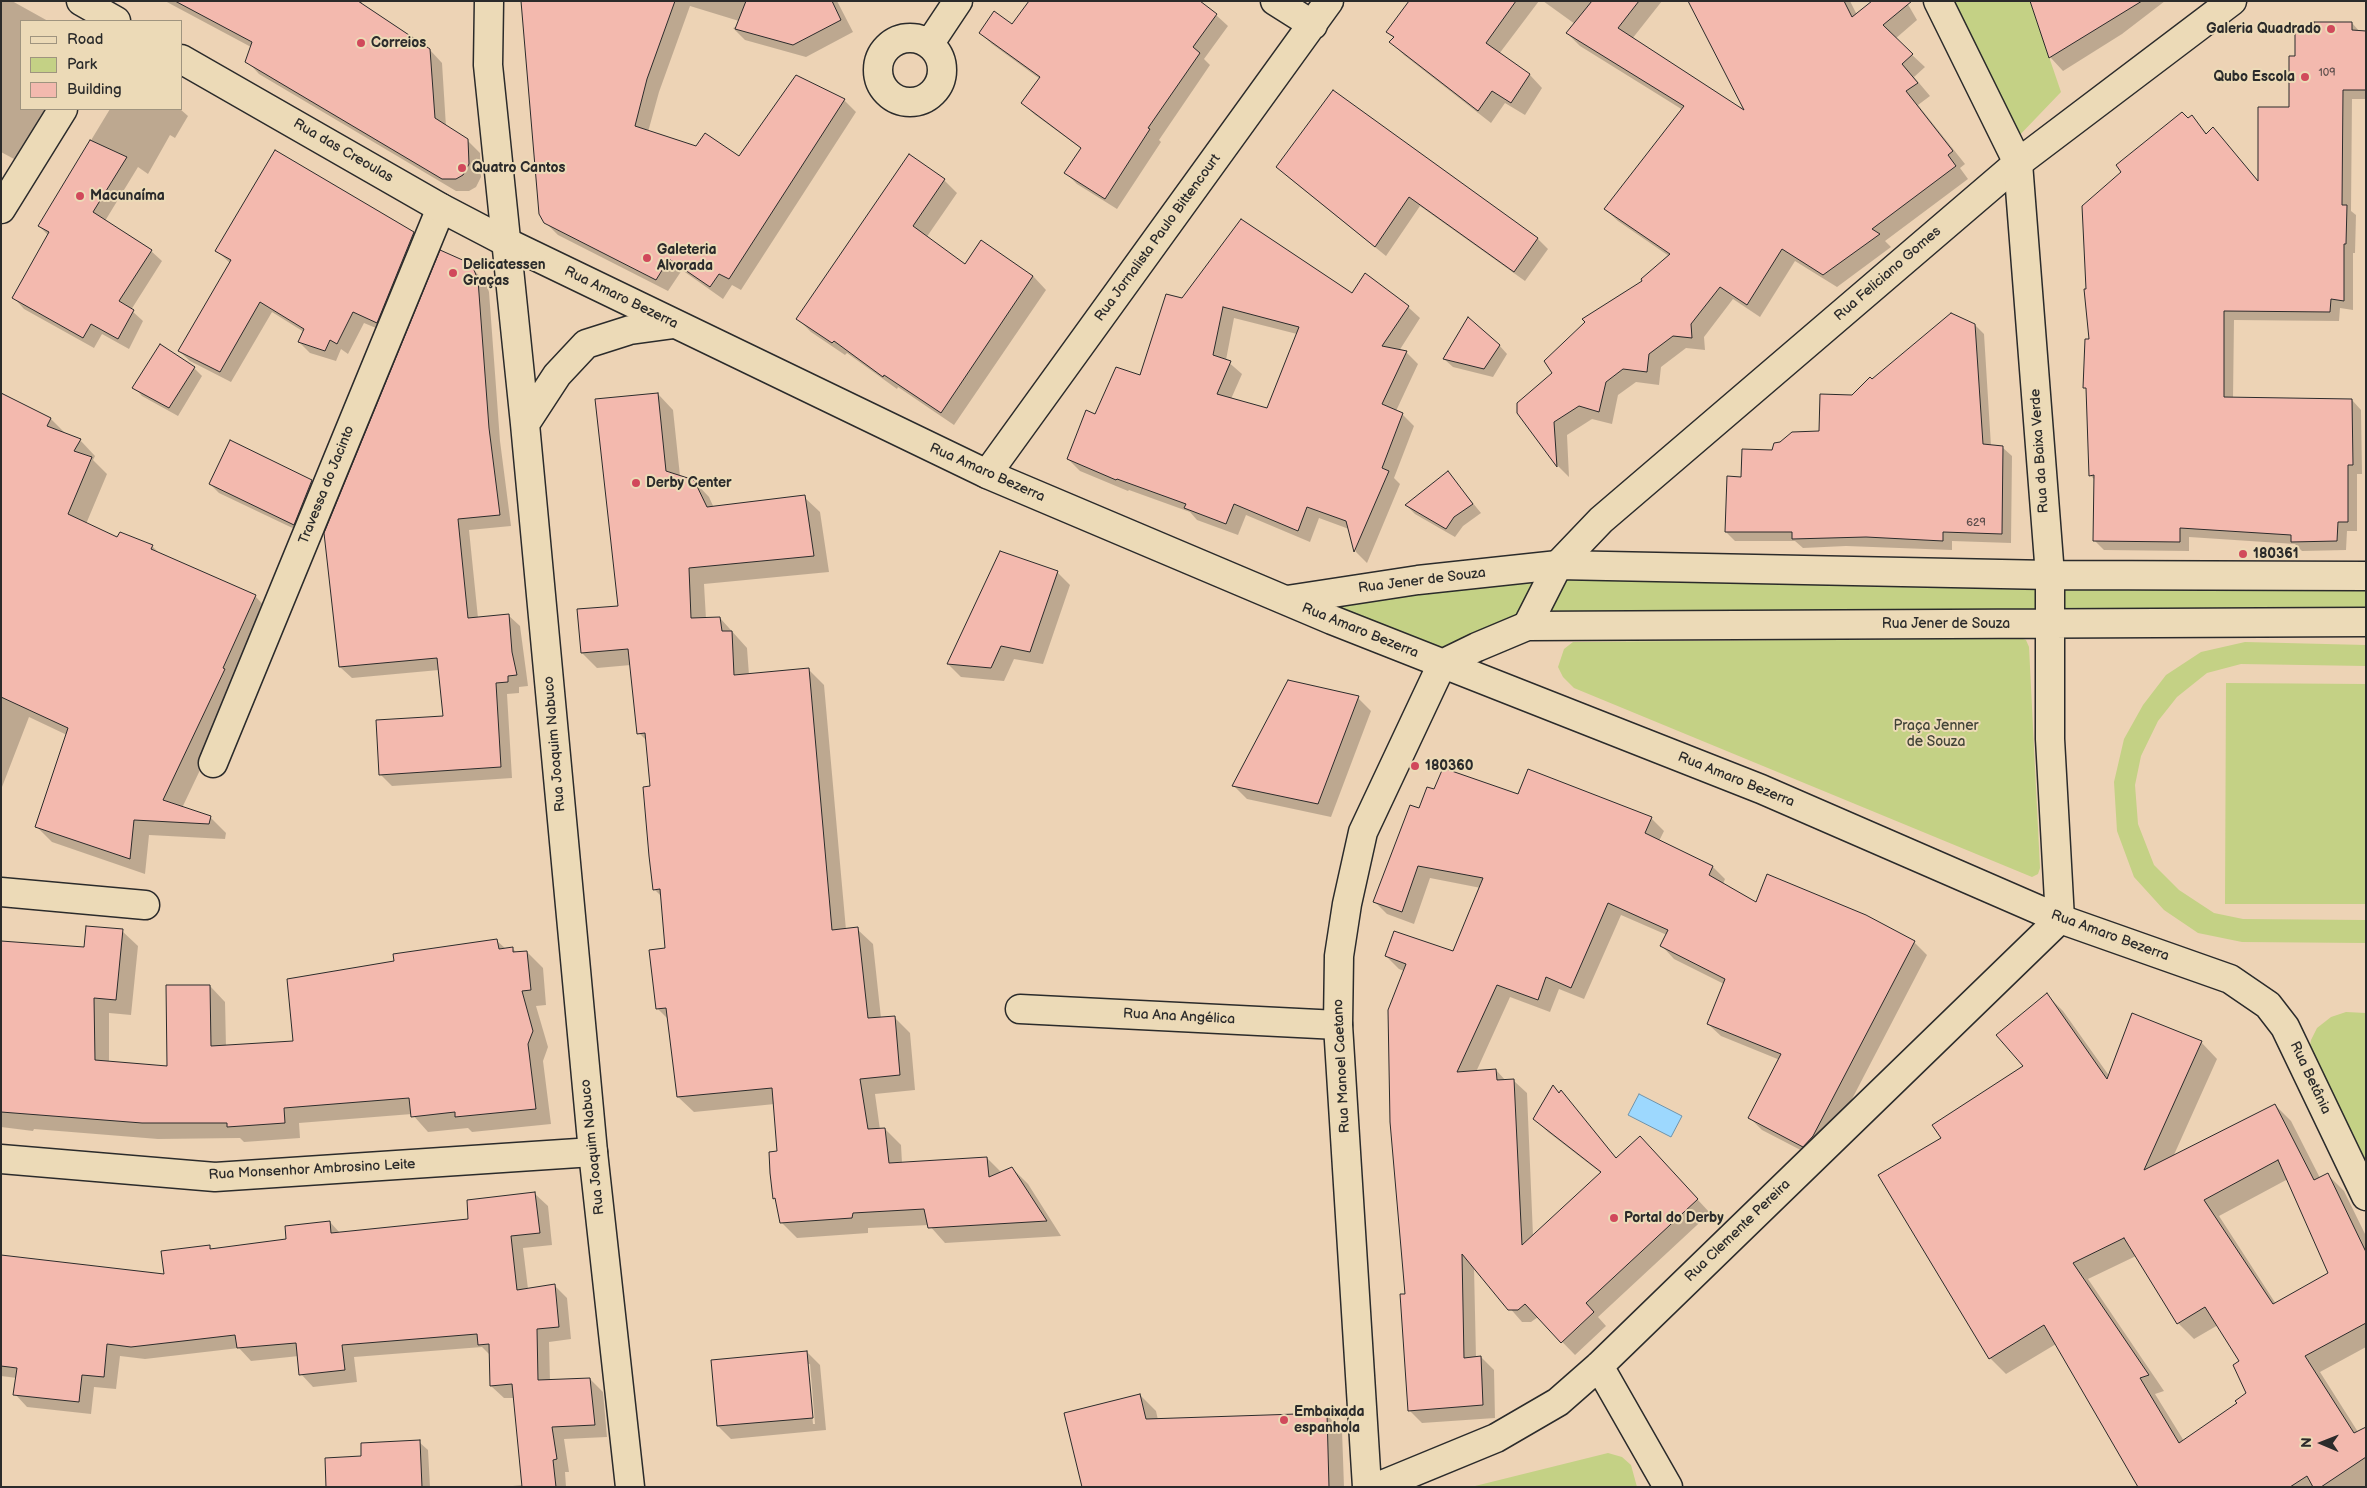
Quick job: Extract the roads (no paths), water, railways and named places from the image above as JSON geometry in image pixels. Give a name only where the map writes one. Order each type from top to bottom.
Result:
[{"type":"street","points":[[81,1],[114,20]]},
{"type":"street","name":"Rua Joaquim Nabuco","points":[[488,1],[488,65],[525,424],[593,1152],[630,1487]]},
{"type":"street","points":[[930,43],[958,1]]},
{"type":"street","points":[[1275,1],[1312,25]]},
{"type":"street","name":"Rua Jornalista Paulo Bittencourt","points":[[986,474],[1330,1]]},
{"type":"street","name":"Rua da Baixa Verde","points":[[1938,1],[2018,163],[2050,575],[2050,739],[2060,919]]},
{"type":"street","name":"Rua Feliciano Gomes","points":[[1558,565],[1601,520],[2018,163],[2232,1]]},
{"type":"street","name":"Rua das Creoulas","points":[[182,60],[441,208],[506,242]]},
{"type":"street","points":[[1,209],[62,110]]},
{"type":"street","name":"Travessa do Jacinto","points":[[213,763],[441,208]]},
{"type":"street","name":"Rua Amaro Bezerra","points":[[506,242],[986,474],[1442,664],[1761,789],[2060,919],[2230,979]]},
{"type":"street","points":[[525,424],[557,375],[586,344],[630,330],[674,324]]},
{"type":"street","points":[[1527,626],[1558,565]]},
{"type":"street","name":"Rua Jener de Souza","points":[[1286,600],[1418,580],[1558,565],[2050,575],[2366,576]]},
{"type":"street","name":"Rua Jener de Souza","points":[[1442,664],[1527,626],[2366,622]]},
{"type":"street","name":"Rua Manoel Caetano","points":[[1367,1487],[1338,1025],[1339,956],[1347,904],[1363,832],[1442,664]]},
{"type":"street","points":[[1,892],[145,905]]},
{"type":"street","name":"Rua Clemente Pereira","points":[[1377,1487],[1496,1438],[1558,1402],[1599,1366],[2060,919]]},
{"type":"street","name":"Rua Betânia","points":[[2230,979],[2268,1005],[2285,1027],[2366,1196]]},
{"type":"street","name":"Rua Ana Angélica","points":[[1020,1009],[1338,1025]]},
{"type":"street","name":"Rua Monsenhor Ambrosino Leite","points":[[1,1159],[215,1177],[593,1152]]},
{"type":"street","points":[[1599,1366],[1668,1487]]},
{"type":"water","points":[[1639,1094],[1682,1116],[1671,1137],[1628,1115]]},
{"type":"place","name":"Galeria Quadrado","points":[[2331,29]]},
{"type":"place","name":"Correios","points":[[361,43]]},
{"type":"place","name":"Qubo Escola","points":[[2305,77]]},
{"type":"place","name":"Quatro Cantos","points":[[462,168]]},
{"type":"place","name":"Macunaíma","points":[[80,196]]},
{"type":"place","name":"Galeteria Alvorada","points":[[647,258]]},
{"type":"place","name":"Delicatessen Graças","points":[[453,273]]},
{"type":"place","name":"Derby Center","points":[[636,483]]},
{"type":"place","name":"180361","points":[[2243,554]]},
{"type":"place","name":"180360","points":[[1415,766]]},
{"type":"place","name":"Portal do Derby","points":[[1614,1218]]},
{"type":"place","name":"Embaixada espanhola","points":[[1284,1420]]},
{"type":"park label","name":"Praça Jenner de Souza","points":[[1936,734]]}]
